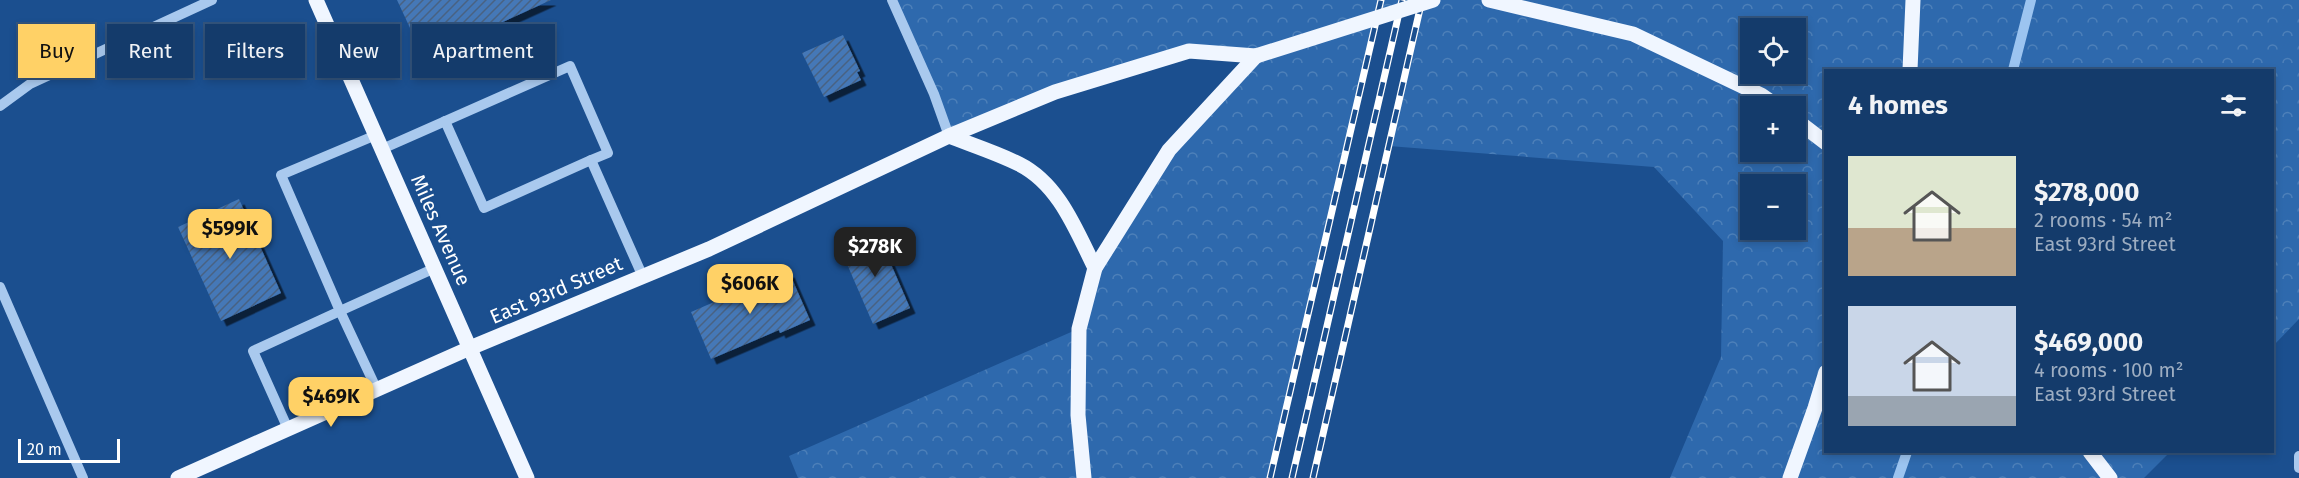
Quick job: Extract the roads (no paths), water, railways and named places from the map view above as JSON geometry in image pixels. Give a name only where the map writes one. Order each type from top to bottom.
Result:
[{"type":"main road","name":"Miles Avenue","points":[[316,0],[528,478]]},
{"type":"main road","points":[[1084,478],[1078,415],[1078,329],[1095,268],[1169,150],[1256,56],[1433,0]]},
{"type":"main road","points":[[1489,0],[1633,34],[1762,96]]},
{"type":"main road","points":[[1910,69],[1912,0]]},
{"type":"main road","name":"East 93rd Street","points":[[178,478],[470,348],[709,249],[949,136],[1055,92],[1189,51],[1256,56]]},
{"type":"main road","points":[[1806,128],[1824,141]]},
{"type":"main road","points":[[949,136],[1020,164],[1045,183],[1068,212],[1095,268]]},
{"type":"main road","points":[[1790,478],[1824,379]]},
{"type":"main road","points":[[2091,453],[2110,478]]},
{"type":"street","points":[[0,106],[30,84],[212,0]]},
{"type":"street","points":[[892,0],[934,94],[949,136]]},
{"type":"street","points":[[377,390],[281,175],[445,121],[570,66],[608,153],[484,208],[445,121]]},
{"type":"street","points":[[591,160],[643,277]]},
{"type":"street","points":[[288,429],[253,351],[435,268]]},
{"type":"street","points":[[0,287],[83,478]]},
{"type":"street","points":[[2299,456],[2299,468]]},
{"type":"waterway","points":[[2013,69],[2031,0]]},
{"type":"waterway","points":[[1898,478],[1907,453]]},
{"type":"railway","points":[[1270,478],[1381,0]]},
{"type":"railway","points":[[1292,478],[1402,0]]},
{"type":"railway","points":[[1313,478],[1422,0]]}]
